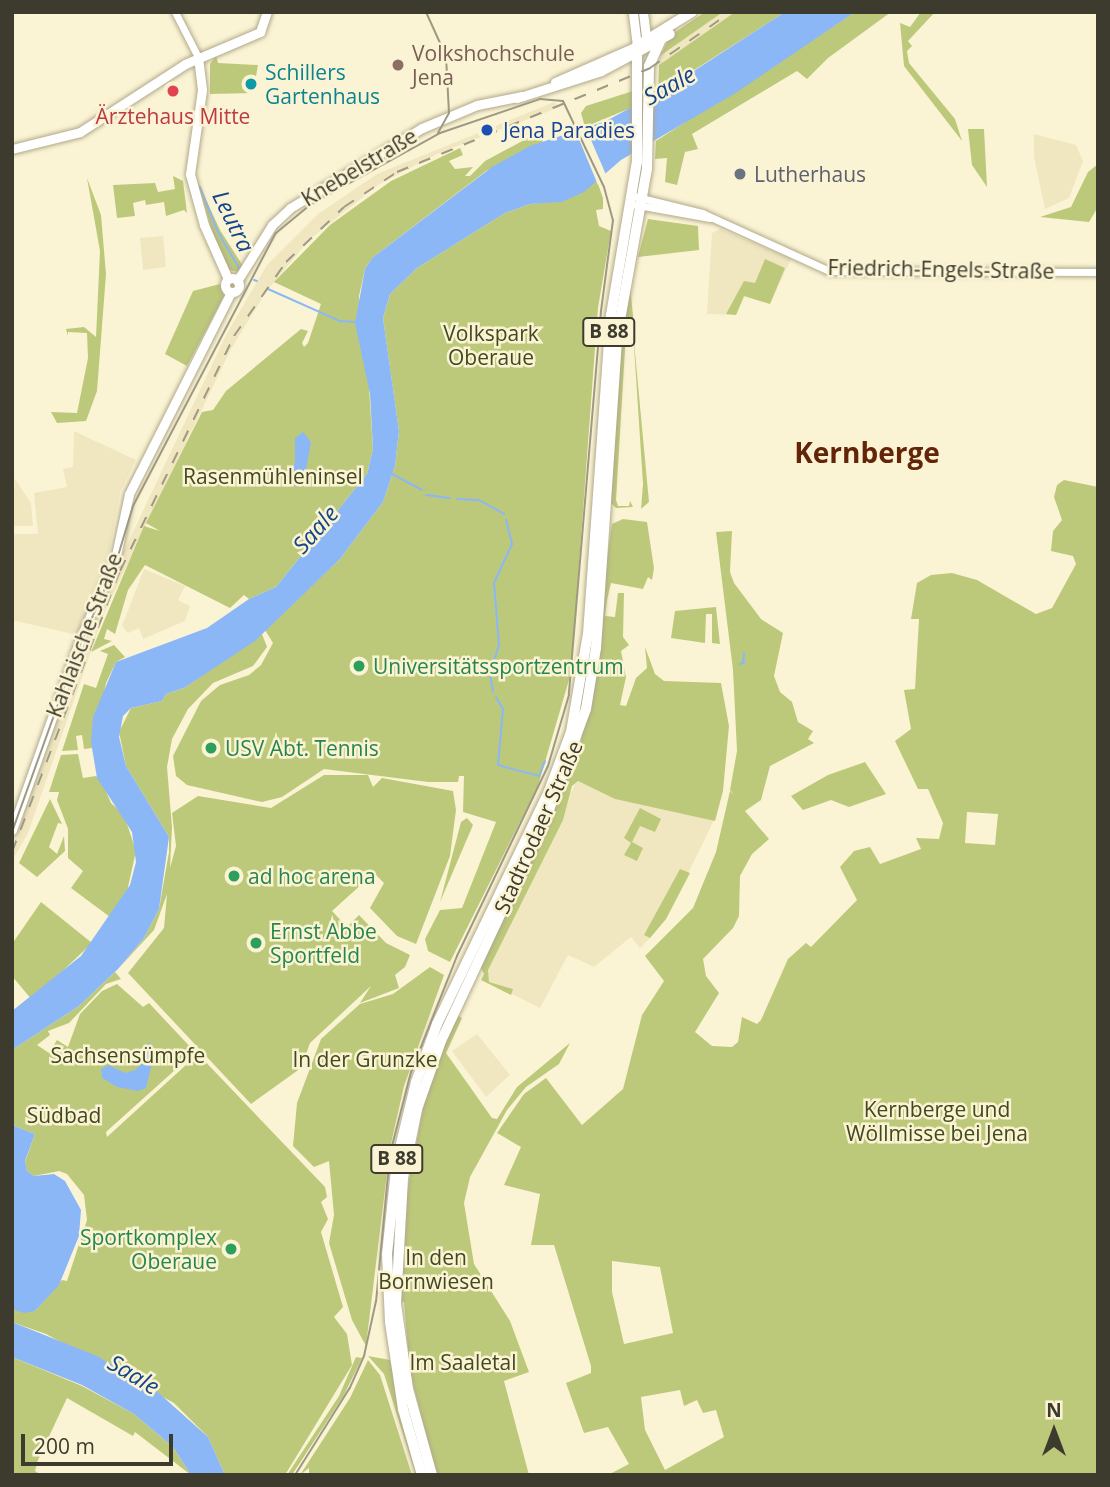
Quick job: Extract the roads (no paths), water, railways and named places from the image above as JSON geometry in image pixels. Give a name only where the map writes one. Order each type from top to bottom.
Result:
[{"type":"main road","points":[[12,149],[80,132],[182,65],[260,32],[267,12]]},
{"type":"main road","points":[[633,12],[649,66]]},
{"type":"main road","points":[[642,47],[643,12]]},
{"type":"main road","points":[[642,47],[692,12]]},
{"type":"main road","points":[[661,39],[701,12]]},
{"type":"main road","name":"Knebelstraße","points":[[233,280],[270,228],[286,211],[400,140],[472,110],[551,86],[661,39]]},
{"type":"main road","name":"Stadtrodaer Straße","points":[[432,1475],[411,1402],[399,1334],[396,1253],[403,1178],[417,1109],[441,1041],[550,810],[586,709],[596,648],[617,337],[638,201],[637,162],[649,66],[661,39]]},
{"type":"main road","name":"Stadtrodaer Straße","points":[[422,1475],[403,1409],[390,1322],[387,1254],[397,1160],[416,1082],[438,1024],[549,791],[571,732],[588,634],[611,314],[648,158],[642,47]]},
{"type":"main road","points":[[198,57],[202,77],[190,174],[204,225],[233,280]]},
{"type":"main road","points":[[182,65],[202,77]]},
{"type":"main road","name":"Kahlaische Straße","points":[[12,830],[80,639],[115,560],[129,494],[231,292],[225,287],[233,280]]},
{"type":"street","points":[[175,12],[198,57]]},
{"type":"street","name":"Friedrich-Engels-Straße","points":[[638,201],[710,218],[829,271],[1098,272]]},
{"type":"water","points":[[785,12],[855,12],[734,94],[621,160],[584,192],[562,202],[530,204],[505,213],[417,268],[390,294],[383,318],[399,431],[395,466],[383,502],[340,559],[255,641],[184,688],[166,694],[162,701],[131,708],[123,716],[119,737],[126,766],[169,837],[159,909],[144,938],[118,969],[79,1006],[12,1050],[12,1011],[81,956],[130,885],[136,862],[132,832],[97,778],[91,742],[93,717],[116,662],[207,628],[249,599],[276,587],[367,474],[373,449],[370,394],[355,323],[365,269],[372,258],[492,167],[530,146],[606,121],[669,87]]},
{"type":"water","points":[[303,432],[311,442],[304,481],[294,487],[288,474],[295,463],[295,438]]},
{"type":"water","points":[[149,1041],[154,1055],[146,1088],[138,1091],[117,1087],[102,1078],[101,1069],[109,1065],[125,1073],[135,1070],[143,1063]]},
{"type":"water","points":[[12,1125],[35,1134],[25,1161],[27,1171],[34,1176],[54,1174],[65,1181],[81,1210],[79,1236],[59,1285],[35,1311],[24,1313],[12,1309]]},
{"type":"water","points":[[12,1322],[97,1356],[152,1387],[208,1437],[225,1475],[191,1475],[173,1447],[134,1414],[82,1385],[12,1357]]},
{"type":"waterway","name":"Leutra","points":[[200,187],[218,232],[239,268]]},
{"type":"waterway","name":"Leutra","points":[[268,289],[340,321],[355,322]]},
{"type":"waterway","points":[[392,474],[422,490]]},
{"type":"waterway","points":[[426,495],[450,498]]},
{"type":"waterway","points":[[457,499],[479,500],[504,514]]},
{"type":"waterway","points":[[493,692],[490,674],[499,645],[494,583],[512,544],[506,520]]},
{"type":"waterway","points":[[743,663],[744,653]]},
{"type":"waterway","points":[[740,664],[745,662]]},
{"type":"waterway","points":[[496,697],[503,709],[498,765],[539,776],[545,761]]},
{"type":"tram line","points":[[426,12],[446,56],[449,113],[438,133]]},
{"type":"tram line","points":[[12,832],[76,654],[115,566],[133,506],[276,233],[310,205],[440,133],[540,99],[563,101],[604,187],[613,220],[601,311],[569,695],[548,766],[457,956],[411,1072],[390,1154],[376,1301],[364,1356],[349,1389],[295,1475]]},
{"type":"railway","points":[[12,852],[120,571],[234,336],[286,262],[344,207],[397,172],[650,68],[731,12]]},
{"type":"place","name":"Volkshochschule Jena","points":[[398,65]]},
{"type":"place","name":"Schillers Gartenhaus","points":[[251,84]]},
{"type":"place","name":"Ärztehaus Mitte","points":[[173,91]]},
{"type":"place","name":"Jena Paradies","points":[[487,130]]},
{"type":"place","name":"Lutherhaus","points":[[740,174]]},
{"type":"place","name":"Universitätssportzentrum","points":[[359,666]]},
{"type":"place","name":"USV Abt. Tennis","points":[[211,748]]},
{"type":"place","name":"ad hoc arena","points":[[234,876]]},
{"type":"place","name":"Ernst Abbe Sportfeld","points":[[256,943]]},
{"type":"place","name":"Sportkomplex Oberaue","points":[[231,1249]]},
{"type":"district","name":"Kernberge","points":[[867,452]]},
{"type":"water label","name":"Saale","points":[[669,85]]},
{"type":"water label","name":"Saale","points":[[315,529]]},
{"type":"water label","name":"Saale","points":[[134,1374]]},
{"type":"park label","name":"Volkspark Oberaue","points":[[491,345]]},
{"type":"park label","name":"Rasenmühleninsel","points":[[273,476]]},
{"type":"park label","name":"Sachsensümpfe","points":[[128,1055]]},
{"type":"park label","name":"In der Grunzke","points":[[365,1059]]},
{"type":"park label","name":"Südbad","points":[[64,1115]]},
{"type":"park label","name":"Kernberge und Wöllmisse bei Jena","points":[[937,1121]]},
{"type":"park label","name":"In den Bornwiesen","points":[[436,1269]]},
{"type":"park label","name":"Im Saaletal","points":[[463,1362]]}]
